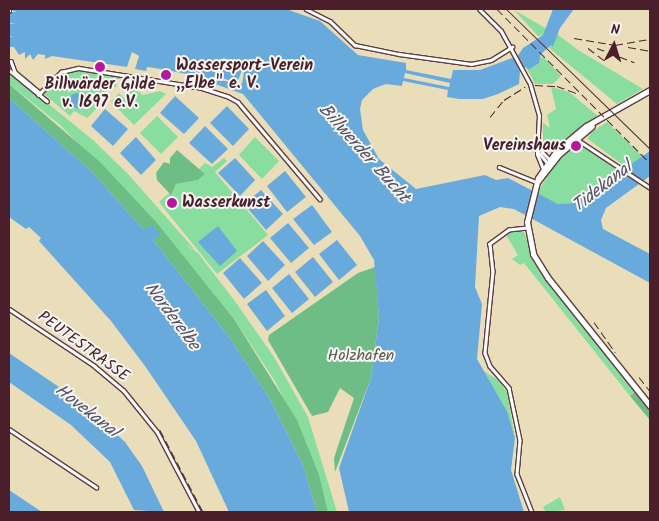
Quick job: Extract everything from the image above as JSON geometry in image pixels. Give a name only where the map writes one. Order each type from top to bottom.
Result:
[{"type":"main road","points":[[650,90],[595,123],[577,136],[549,162],[536,184],[527,225],[534,254],[548,278],[650,406]]},
{"type":"main road","points":[[536,184],[549,162]]},
{"type":"street","points":[[306,9],[330,21],[355,45],[399,54],[470,64],[491,60],[512,47]]},
{"type":"street","points":[[478,9],[497,26],[512,47],[523,70],[539,115],[537,149],[543,170]]},
{"type":"street","points":[[11,61],[13,70],[47,101]]},
{"type":"street","points":[[39,94],[61,72],[76,68],[202,88],[229,97],[239,103],[320,199]]},
{"type":"street","points":[[9,70],[39,94]]},
{"type":"street","points":[[577,136],[650,188]]},
{"type":"street","points":[[538,141],[542,152],[549,162]]},
{"type":"street","points":[[537,149],[549,162]]},
{"type":"street","points":[[499,167],[536,184]]},
{"type":"street","points":[[527,225],[509,230],[490,244],[493,271],[485,352],[490,366],[509,388],[520,440],[517,474],[532,512]]},
{"type":"street","name":"PEUTESTRASSE","points":[[9,309],[93,366],[122,390],[156,432],[199,512]]},
{"type":"street","points":[[9,429],[96,486]]},
{"type":"green space","points":[[514,10],[547,29],[543,35],[538,36]]},
{"type":"green space","points":[[557,34],[578,50],[643,89],[617,104],[548,47]]},
{"type":"green space","points":[[543,56],[561,76],[553,84],[535,84],[528,70]]},
{"type":"green space","points":[[78,69],[126,77],[115,80],[117,86],[104,92],[102,103],[87,118],[74,111],[70,116],[43,93],[61,74]]},
{"type":"green space","points":[[9,72],[93,140],[128,174],[195,250],[181,242],[198,253],[237,304],[274,357],[308,417],[337,512],[328,512],[307,445],[275,381],[234,319],[158,224],[59,124],[9,84]]},
{"type":"green space","points":[[9,84],[100,162],[158,224],[234,319],[297,420],[319,475],[328,512],[317,512],[302,463],[271,401],[229,337],[153,240],[159,234],[144,230],[92,172],[9,98]]},
{"type":"green space","points":[[129,84],[143,95],[160,91],[166,94],[134,125],[111,102],[119,93],[128,102],[131,98],[125,89]]},
{"type":"green space","points":[[551,87],[569,92],[598,116],[550,149],[543,146],[543,123],[550,128],[547,115],[556,109]]},
{"type":"green space","points":[[157,116],[178,137],[161,154],[140,133]]},
{"type":"green space","points":[[607,122],[643,157],[627,168],[588,139],[590,133]]},
{"type":"green space","points":[[255,137],[279,161],[262,179],[239,155]]},
{"type":"green space","points":[[578,143],[621,172],[575,203],[558,204],[537,194],[552,167]]},
{"type":"green space","points":[[177,150],[205,174],[198,180],[176,184],[171,195],[157,180],[156,173],[164,162],[170,164],[170,158]]},
{"type":"green space","points":[[224,158],[227,161],[215,172],[268,235],[217,274],[159,202],[169,193],[171,194],[176,184],[198,180],[205,174],[199,169],[205,163],[212,167]]},
{"type":"green space","points":[[513,230],[523,230],[541,274],[636,392],[630,396],[524,263],[520,265],[512,259],[518,255],[506,235]]},
{"type":"green space","name":"Holzhafen","points":[[375,267],[379,317],[371,378],[335,472],[334,458],[354,398],[340,388],[328,412],[312,416],[268,340],[269,335],[358,273]]},
{"type":"green space","points":[[484,371],[498,380],[507,392],[515,438],[507,411]]},
{"type":"green space","points":[[636,392],[650,410],[650,420],[630,396]]},
{"type":"green space","points":[[560,497],[565,510],[546,512],[543,507]]},
{"type":"water","points":[[9,9],[286,9],[320,21],[358,55],[406,63],[406,70],[451,79],[453,70],[480,70],[512,58],[515,60],[523,48],[543,35],[553,9],[574,9],[560,28],[553,47],[551,45],[541,54],[539,63],[528,70],[526,67],[520,71],[519,84],[498,94],[483,99],[459,99],[447,97],[448,90],[403,81],[402,86],[386,84],[373,89],[362,100],[360,109],[363,130],[379,159],[416,189],[485,175],[496,180],[508,178],[558,204],[575,203],[650,151],[650,176],[606,208],[601,220],[603,229],[650,254],[650,283],[514,209],[500,207],[479,216],[475,287],[482,304],[477,359],[507,411],[515,438],[511,470],[524,512],[349,512],[339,468],[371,378],[379,317],[374,260],[360,236],[243,94],[187,74],[147,67],[146,71],[135,69],[139,56],[132,52],[127,67],[52,56],[45,59],[45,55],[38,54],[33,60],[30,54],[25,59],[25,52],[19,55],[14,47],[9,47],[9,37],[14,37],[9,36],[9,24],[16,24],[9,23],[9,12],[17,12]],"holes":[[[405,73],[450,83],[449,87],[404,78]]]},
{"type":"water","points":[[76,93],[93,97],[77,109],[69,102],[71,95]]},
{"type":"water","points":[[175,96],[199,118],[184,134],[160,113]]},
{"type":"water","name":"Norderelbe","points":[[9,98],[92,172],[144,230],[152,225],[160,235],[153,240],[229,337],[271,401],[302,463],[317,512],[229,512],[196,441],[145,366],[111,321],[39,241],[41,238],[29,227],[26,229],[9,217]]},
{"type":"water","points":[[227,106],[249,129],[233,146],[210,123]]},
{"type":"water","points":[[105,109],[128,129],[113,146],[91,126]]},
{"type":"water","points":[[205,126],[228,149],[212,164],[189,143]]},
{"type":"water","points":[[136,137],[156,160],[141,175],[120,153]]},
{"type":"water","points":[[235,158],[255,180],[240,196],[218,173]]},
{"type":"water","points":[[285,171],[306,197],[287,212],[267,186]]},
{"type":"water","points":[[261,190],[283,214],[266,230],[244,204]]},
{"type":"water","points":[[312,205],[332,232],[314,245],[293,219]]},
{"type":"water","points":[[288,223],[309,248],[291,263],[270,238]]},
{"type":"water","points":[[218,226],[237,251],[220,266],[198,242]]},
{"type":"water","points":[[337,240],[357,265],[339,280],[319,254]]},
{"type":"water","points":[[263,241],[285,265],[268,281],[247,256]]},
{"type":"water","points":[[313,257],[333,282],[315,297],[295,272]]},
{"type":"water","points":[[240,258],[262,283],[244,299],[223,273]]},
{"type":"water","points":[[289,274],[309,299],[292,313],[272,288]]},
{"type":"water","points":[[266,290],[285,316],[267,331],[247,304]]},
{"type":"water","name":"Hovekanal","points":[[9,353],[84,404],[125,442],[142,466],[164,512],[134,510],[110,462],[71,425],[9,382]]},
{"type":"water","points":[[9,490],[42,512],[9,512]]},
{"type":"pier","points":[[223,58],[230,60],[224,60],[223,63],[229,66],[223,65],[219,77],[237,83],[244,65],[237,61],[253,67],[245,66],[242,84],[213,79]]},
{"type":"tram line","points":[[506,9],[650,149]]},
{"type":"railway","points":[[497,9],[650,163]]},
{"type":"railway","points":[[574,38],[615,45],[650,39]]},
{"type":"railway","points":[[628,47],[650,51]]},
{"type":"railway","points":[[588,48],[604,60]]},
{"type":"railway","points":[[597,48],[634,62]]},
{"type":"railway","points":[[535,85],[557,86],[579,94]]},
{"type":"railway","points":[[490,117],[504,100],[525,87]]},
{"type":"railway","points":[[594,322],[615,352]]},
{"type":"railway","points":[[639,377],[650,391]]},
{"type":"railway","points":[[160,430],[203,512]]},
{"type":"place","name":"Billwärder Gilde v. 1697 e.V.","points":[[100,67]]},
{"type":"place","name":"Wassersport-Verein „Elbe\" e. V.","points":[[166,75]]},
{"type":"place","name":"Vereinshaus","points":[[576,146]]},
{"type":"place","name":"Wasserkunst","points":[[172,203]]},
{"type":"water label","name":"Billwerder Bucht","points":[[363,154]]},
{"type":"water label","name":"Tidekanal","points":[[603,188]]}]
